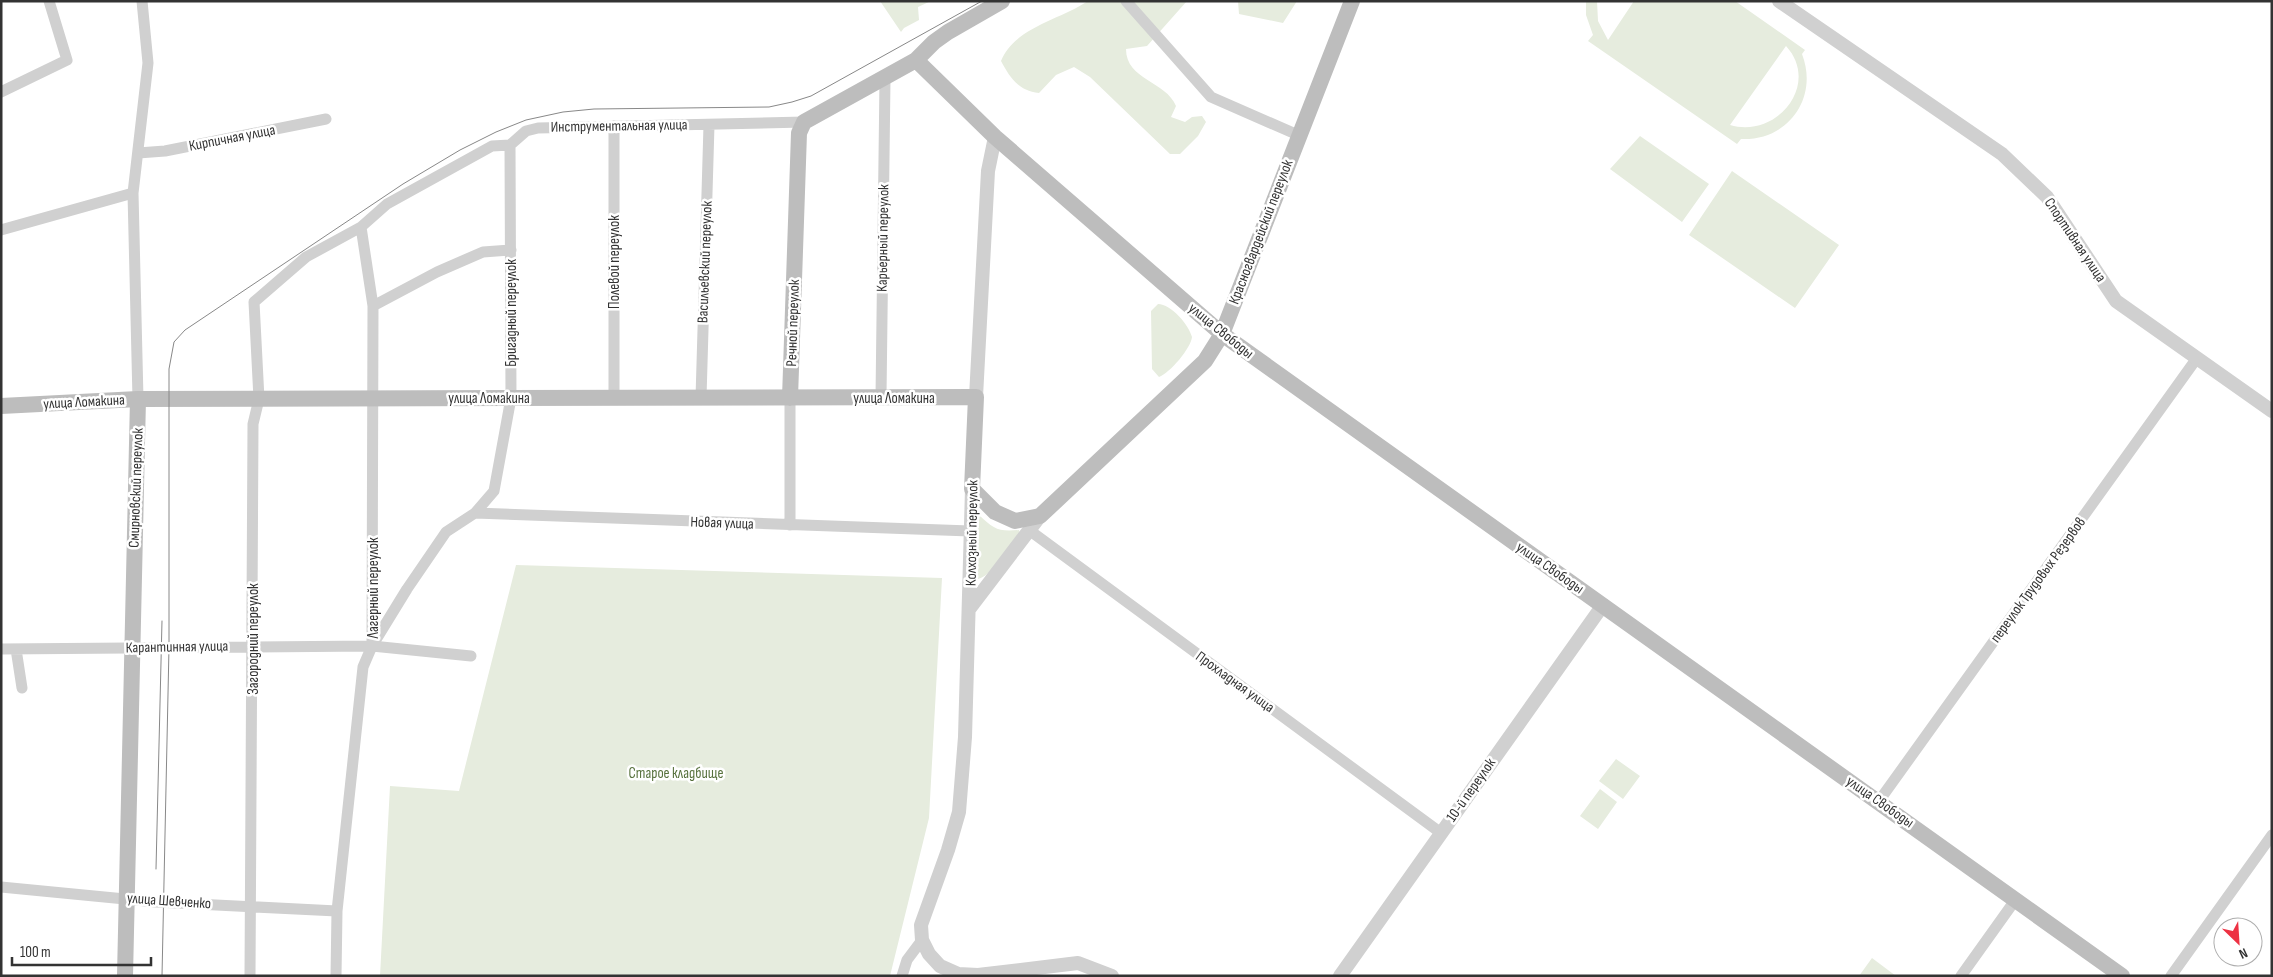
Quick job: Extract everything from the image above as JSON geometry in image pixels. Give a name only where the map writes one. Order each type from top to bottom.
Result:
[{"type":"main road","name":"Инструментальная улица","points":[[804,122],[885,79],[916,60],[934,42],[948,32],[1002,1]]},
{"type":"main road","name":"Красногвардейский переулок","points":[[1040,516],[1205,361],[1222,334],[1298,135],[1352,1]]},
{"type":"main road","name":"улица Свободы","points":[[916,60],[995,137],[1222,334],[2122,976]]},
{"type":"main road","name":"Речной переулок","points":[[790,398],[799,133],[804,122]]},
{"type":"main road","name":"улица Ломакина","points":[[1,406],[138,399],[976,398]]},
{"type":"main road","name":"Колхозный переулок","points":[[972,489],[976,398]]},
{"type":"main road","name":"Смирновский переулок","points":[[124,976],[138,399]]},
{"type":"main road","points":[[972,489],[994,512],[1015,521],[1040,516]]},
{"type":"street","points":[[1,92],[67,60],[49,1]]},
{"type":"street","name":"Смирновский переулок","points":[[138,399],[133,193],[148,63],[142,1]]},
{"type":"street","points":[[1126,1],[1211,97],[1298,135]]},
{"type":"street","name":"Спортивная улица","points":[[1779,1],[2002,154],[2047,197],[2116,301],[2272,411]]},
{"type":"street","name":"Карьерный переулок","points":[[881,398],[885,79]]},
{"type":"street","name":"Кирпичная улица","points":[[138,153],[165,151],[326,119]]},
{"type":"street","name":"Инструментальная улица","points":[[254,302],[306,257],[361,227],[387,204],[492,146],[510,144],[526,132],[538,128],[804,122]]},
{"type":"street","name":"Васильевский переулок","points":[[701,398],[709,125]]},
{"type":"street","name":"Полевой переулок","points":[[614,126],[614,398]]},
{"type":"street","name":"Колхозный переулок","points":[[976,398],[988,171],[995,137]]},
{"type":"street","name":"Бригадный переулок","points":[[372,646],[407,589],[446,532],[475,513],[494,491],[511,398],[510,144]]},
{"type":"street","points":[[1,230],[133,193]]},
{"type":"street","name":"Лагерный переулок","points":[[336,976],[337,911],[363,667],[372,646],[373,306],[361,227]]},
{"type":"street","points":[[373,306],[437,272],[483,252],[511,250]]},
{"type":"street","name":"Загородний переулок","points":[[250,976],[253,424],[259,399],[254,302]]},
{"type":"street","name":"переулок Трудовых Резервов","points":[[1879,801],[2197,358]]},
{"type":"street","name":"Речной переулок","points":[[790,398],[790,525]]},
{"type":"street","name":"Колхозный переулок","points":[[922,940],[921,924],[948,850],[959,812],[965,737],[972,489]]},
{"type":"street","name":"Новая улица","points":[[475,513],[970,531]]},
{"type":"street","name":"Красногвардейский переулок","points":[[970,608],[1040,516]]},
{"type":"street","name":"Прохладная улица","points":[[1029,530],[1441,833]]},
{"type":"street","name":"10-й переулок","points":[[1340,976],[1603,605]]},
{"type":"street","name":"Карантинная улица","points":[[1,648],[372,646],[471,656]]},
{"type":"street","points":[[16,648],[22,688]]},
{"type":"street","points":[[2171,976],[2272,835]]},
{"type":"street","name":"улица Шевченко","points":[[1,887],[126,898],[337,911]]},
{"type":"street","points":[[1961,976],[2016,899]]},
{"type":"street","points":[[902,976],[907,960],[922,940],[928,954],[940,966],[958,974],[978,976],[1010,974],[1078,963],[1112,976]]},
{"type":"green space","points":[[880,1],[931,1],[918,7],[919,20],[904,28],[901,32]]},
{"type":"green space","points":[[1088,1],[1187,1],[1147,46],[1126,49],[1132,67],[1171,98],[1176,106],[1171,117],[1185,122],[1192,117],[1202,116],[1206,122],[1198,136],[1180,154],[1170,154],[1090,77],[1074,67],[1056,75],[1039,93],[1026,90],[1016,83],[1004,67],[1001,61],[1008,49],[1027,32]]},
{"type":"green space","points":[[1238,1],[1297,1],[1283,23],[1239,14]]},
{"type":"green space","points":[[1586,1],[1597,1],[1598,21],[1608,40],[1634,1],[1735,1],[1805,50],[1802,54],[1806,70],[1806,86],[1803,101],[1796,114],[1773,133],[1758,138],[1741,139],[1737,144],[1588,41],[1593,35],[1586,15]],"holes":[[[1786,46],[1796,61],[1799,76],[1796,91],[1789,105],[1778,116],[1764,124],[1747,127],[1730,125]]]},
{"type":"green space","points":[[1640,136],[1709,184],[1682,222],[1610,169]]},
{"type":"green space","points":[[1732,171],[1839,245],[1795,308],[1689,235]]},
{"type":"green space","points":[[1158,304],[1174,311],[1187,327],[1192,337],[1191,342],[1179,360],[1169,371],[1159,377],[1152,369],[1151,311]]},
{"type":"green space","points":[[979,515],[989,524],[1001,530],[1019,530],[1020,534],[995,567],[978,579],[973,574],[976,516]]},
{"type":"green space","name":"Старое кладбище","points":[[516,565],[942,578],[929,818],[890,976],[380,976],[390,786],[459,791]]},
{"type":"green space","points":[[1616,759],[1640,776],[1623,799],[1599,781]]},
{"type":"green space","points":[[1600,789],[1617,802],[1598,829],[1580,816]]},
{"type":"green space","points":[[1872,958],[1896,976],[1859,976]]},
{"type":"tram line","points":[[162,976],[169,647],[169,369],[174,342],[185,330],[403,184],[460,150],[496,132],[526,120],[563,112],[594,109],[769,107],[792,102],[811,96],[982,1]]},
{"type":"tram line","points":[[156,869],[162,621]]}]
